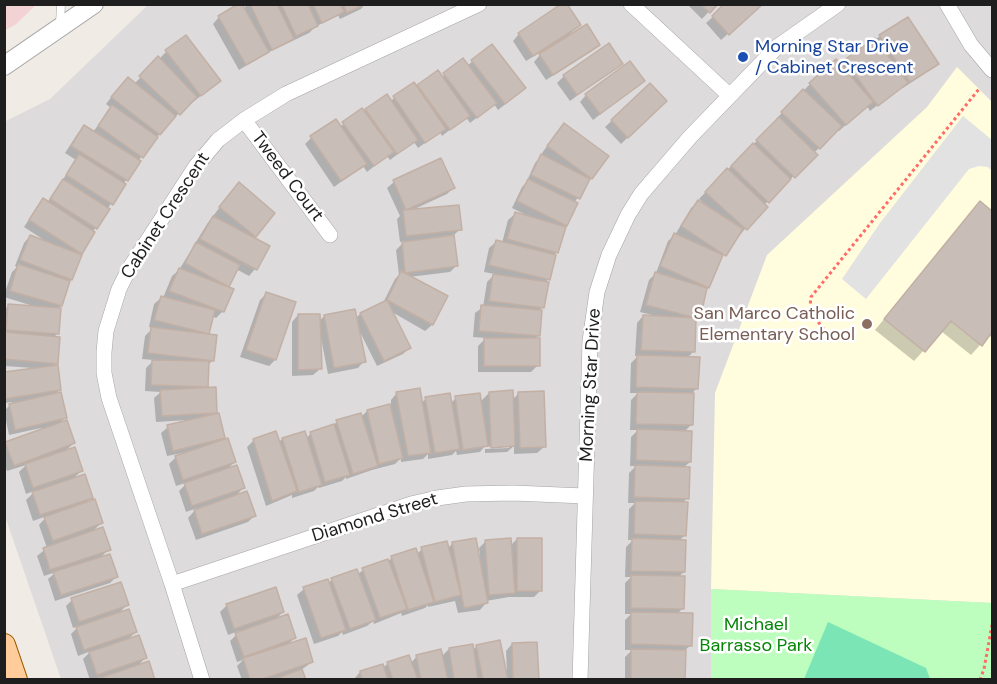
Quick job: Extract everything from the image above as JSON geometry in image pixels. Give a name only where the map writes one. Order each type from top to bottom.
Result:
[{"type":"main road","points":[[4,645],[16,680]]},
{"type":"street","points":[[4,66],[94,4]]},
{"type":"street","name":"Cabinet Crescent","points":[[202,680],[109,398],[104,373],[106,331],[115,299],[129,269],[196,166],[218,140],[244,120],[286,94],[479,4]]},
{"type":"street","points":[[631,4],[729,95]]},
{"type":"street","name":"Morning Star Drive","points":[[580,680],[590,341],[602,273],[616,239],[641,194],[658,172],[777,47],[838,4]]},
{"type":"street","points":[[947,4],[971,45],[993,70]]},
{"type":"street","name":"Tweed Court","points":[[244,120],[330,235]]},
{"type":"street","name":"Diamond Street","points":[[172,584],[411,504],[437,498],[465,494],[513,493],[585,496]]},
{"type":"lane","points":[[60,28],[62,4]]},
{"type":"path","points":[[824,328],[813,316],[810,306],[811,297],[979,89]]},
{"type":"path","points":[[980,680],[993,624]]},
{"type":"shaded area","points":[[4,5],[36,5],[15,25],[5,30]]},
{"type":"shaded area","points":[[148,5],[992,5],[992,679],[61,679],[5,516],[4,122],[50,99]]},
{"type":"shaded area","name":"San Marco Catholic Elementary School","points":[[957,67],[992,102],[992,603],[711,589],[715,393],[767,255],[927,107]]},
{"type":"shaded area","points":[[963,116],[992,140],[992,171],[988,167],[979,166],[969,169],[866,299],[842,279],[880,223]]},
{"type":"green space","name":"Michael Barrasso Park","points":[[711,589],[992,603],[992,679],[711,679]]},
{"type":"green space","points":[[828,622],[926,668],[930,679],[804,679]]},
{"type":"building","points":[[242,4],[269,52],[246,65],[218,16]]},
{"type":"building","points":[[250,4],[277,4],[294,39],[272,50]]},
{"type":"building","points":[[281,4],[308,4],[318,26],[296,36]]},
{"type":"building","points":[[313,4],[340,4],[344,12],[322,23]]},
{"type":"building","points":[[343,4],[365,4],[347,13]]},
{"type":"building","points":[[561,4],[567,4],[581,25],[533,56],[518,33]]},
{"type":"building","points":[[700,4],[718,4],[710,13]]},
{"type":"building","points":[[724,4],[763,4],[729,35],[712,16]]},
{"type":"building","points":[[908,17],[939,64],[910,82],[879,35]]},
{"type":"building","points":[[587,24],[600,45],[553,75],[539,54]]},
{"type":"building","points":[[186,35],[221,81],[201,96],[165,50]]},
{"type":"building","points":[[875,38],[908,83],[878,106],[844,60]]},
{"type":"building","points":[[609,43],[623,64],[577,95],[563,75]]},
{"type":"building","points":[[492,44],[526,88],[505,104],[471,60]]},
{"type":"building","points":[[158,56],[197,97],[180,115],[139,76]]},
{"type":"building","points":[[463,58],[497,103],[477,118],[443,73]]},
{"type":"building","points":[[836,59],[873,102],[846,125],[809,83]]},
{"type":"building","points":[[630,61],[645,81],[600,114],[585,94]]},
{"type":"building","points":[[438,70],[470,116],[450,130],[417,85]]},
{"type":"building","points":[[128,77],[176,116],[160,135],[111,97]]},
{"type":"building","points":[[414,82],[446,129],[425,143],[393,96]]},
{"type":"building","points":[[650,83],[667,101],[628,138],[611,120]]},
{"type":"building","points":[[803,89],[842,126],[820,149],[781,112]]},
{"type":"building","points":[[387,94],[418,140],[397,154],[365,109]]},
{"type":"building","points":[[112,105],[158,137],[143,158],[98,126]]},
{"type":"building","points":[[362,108],[394,152],[374,166],[342,122]]},
{"type":"building","points":[[779,117],[818,155],[795,178],[756,140]]},
{"type":"building","points":[[336,119],[367,164],[341,181],[310,136]]},
{"type":"building","points":[[564,123],[609,156],[592,179],[547,146]]},
{"type":"building","points":[[84,125],[141,161],[128,181],[71,146]]},
{"type":"building","points":[[753,143],[791,179],[769,203],[731,166]]},
{"type":"building","points":[[79,154],[126,184],[113,205],[66,175]]},
{"type":"building","points":[[541,154],[590,179],[580,199],[531,175]]},
{"type":"building","points":[[441,158],[455,188],[406,210],[393,180]]},
{"type":"building","points":[[727,168],[768,207],[747,230],[705,192]]},
{"type":"building","points":[[63,179],[110,209],[97,229],[50,199]]},
{"type":"building","points":[[528,179],[578,203],[567,226],[517,201]]},
{"type":"building","points":[[239,182],[275,213],[256,237],[219,207]]},
{"type":"building","points":[[43,198],[95,232],[82,254],[29,220]]},
{"type":"building","points":[[698,200],[743,229],[726,256],[681,226]]},
{"type":"building","points":[[980,201],[992,211],[992,332],[982,346],[951,321],[925,352],[884,319]]},
{"type":"building","points":[[459,205],[462,230],[406,236],[403,210]]},
{"type":"building","points":[[515,212],[566,227],[558,253],[507,239]]},
{"type":"building","points":[[213,216],[270,246],[257,270],[200,239]]},
{"type":"building","points":[[674,233],[723,255],[709,288],[660,266]]},
{"type":"building","points":[[30,235],[82,255],[72,280],[20,260]]},
{"type":"building","points":[[454,235],[458,266],[405,273],[402,242]]},
{"type":"building","points":[[496,240],[556,255],[550,280],[489,265]]},
{"type":"building","points":[[196,242],[240,265],[229,287],[185,263]]},
{"type":"building","points":[[18,264],[70,281],[62,306],[10,291]]},
{"type":"building","points":[[179,268],[234,289],[224,312],[169,291]]},
{"type":"building","points":[[401,271],[448,296],[433,325],[387,300]]},
{"type":"building","points":[[655,272],[707,288],[700,319],[646,305]]},
{"type":"building","points":[[493,274],[549,282],[544,308],[489,301]]},
{"type":"building","points":[[266,292],[296,302],[276,360],[246,350]]},
{"type":"building","points":[[161,296],[215,310],[209,334],[154,320]]},
{"type":"building","points":[[387,300],[411,348],[384,361],[360,313]]},
{"type":"building","points":[[8,304],[61,308],[59,334],[6,330]]},
{"type":"building","points":[[481,305],[542,310],[540,336],[479,331]]},
{"type":"building","points":[[355,309],[366,362],[334,368],[324,315]]},
{"type":"building","points":[[298,314],[320,314],[322,369],[298,370]]},
{"type":"building","points":[[643,315],[696,318],[695,352],[641,350]]},
{"type":"building","points":[[151,327],[217,335],[214,361],[148,353]]},
{"type":"building","points":[[4,332],[60,337],[58,364],[4,359]]},
{"type":"building","points":[[484,338],[540,338],[540,366],[484,366]]},
{"type":"building","points":[[637,355],[700,357],[698,389],[636,387]]},
{"type":"building","points":[[152,360],[209,361],[208,387],[151,385]]},
{"type":"building","points":[[58,365],[61,390],[4,399],[4,372]]},
{"type":"building","points":[[216,387],[217,413],[162,416],[160,390]]},
{"type":"building","points":[[420,388],[431,453],[408,456],[396,392]]},
{"type":"building","points":[[513,390],[515,446],[491,448],[489,392]]},
{"type":"building","points":[[544,391],[546,447],[520,448],[518,392]]},
{"type":"building","points":[[61,392],[67,418],[15,430],[9,404]]},
{"type":"building","points":[[637,392],[694,393],[693,425],[636,424]]},
{"type":"building","points":[[450,393],[460,449],[435,453],[425,397]]},
{"type":"building","points":[[480,393],[488,446],[463,450],[455,396]]},
{"type":"building","points":[[390,404],[403,458],[379,464],[367,410]]},
{"type":"building","points":[[219,413],[225,438],[173,451],[167,425]]},
{"type":"building","points":[[361,413],[378,466],[353,474],[336,420]]},
{"type":"building","points":[[67,420],[75,443],[14,466],[5,442]]},
{"type":"building","points":[[334,424],[350,475],[325,482],[310,432]]},
{"type":"building","points":[[637,429],[692,431],[691,462],[636,460]]},
{"type":"building","points":[[276,431],[297,491],[272,501],[253,439]]},
{"type":"building","points":[[305,431],[322,485],[299,492],[282,438]]},
{"type":"building","points":[[228,438],[236,462],[183,480],[175,456]]},
{"type":"building","points":[[75,447],[83,471],[33,488],[25,464]]},
{"type":"building","points":[[237,465],[245,488],[192,506],[184,483]]},
{"type":"building","points":[[635,465],[690,467],[689,499],[634,497]]},
{"type":"building","points":[[85,474],[93,498],[40,515],[32,492]]},
{"type":"building","points":[[247,491],[256,516],[202,534],[194,510]]},
{"type":"building","points":[[95,499],[103,523],[53,541],[44,517]]},
{"type":"building","points":[[635,501],[688,502],[686,536],[634,534]]},
{"type":"building","points":[[103,527],[111,550],[50,570],[43,548]]},
{"type":"building","points":[[476,538],[488,603],[464,608],[452,542]]},
{"type":"building","points":[[511,538],[515,593],[489,595],[485,540]]},
{"type":"building","points":[[517,538],[542,538],[542,591],[517,591]]},
{"type":"building","points":[[632,538],[686,540],[685,572],[631,571]]},
{"type":"building","points":[[447,541],[461,595],[435,602],[421,547]]},
{"type":"building","points":[[416,548],[434,602],[408,610],[391,556]]},
{"type":"building","points":[[110,554],[118,577],[61,595],[53,572]]},
{"type":"building","points":[[388,559],[407,609],[380,618],[362,568]]},
{"type":"building","points":[[357,569],[376,620],[350,629],[331,578]]},
{"type":"building","points":[[631,575],[685,576],[684,609],[631,608]]},
{"type":"building","points":[[328,579],[346,630],[321,638],[303,587]]},
{"type":"building","points":[[121,582],[129,605],[79,622],[71,598]]},
{"type":"building","points":[[276,587],[284,612],[234,629],[226,604]]},
{"type":"building","points":[[129,609],[137,632],[84,650],[76,627]]},
{"type":"building","points":[[631,612],[693,613],[692,646],[631,644]]},
{"type":"building","points":[[288,614],[296,638],[244,657],[235,633]]},
{"type":"building","points":[[139,635],[147,658],[97,675],[89,652]]},
{"type":"building","points":[[306,638],[313,662],[260,680],[250,680],[243,658]]},
{"type":"building","points":[[500,640],[508,680],[483,680],[476,645]]},
{"type":"building","points":[[537,642],[539,680],[513,680],[512,643]]},
{"type":"building","points":[[473,644],[478,680],[454,680],[449,648]]},
{"type":"building","points":[[441,649],[448,680],[421,680],[416,655]]},
{"type":"building","points":[[631,649],[686,650],[685,680],[631,680]]},
{"type":"building","points":[[409,655],[418,680],[393,680],[387,662]]},
{"type":"building","points":[[149,661],[155,680],[97,680],[97,679]]},
{"type":"building","points":[[383,664],[388,680],[362,680],[360,671]]},
{"type":"building","points":[[302,669],[306,680],[272,680]]},
{"type":"place","name":"Morning Star Drive / Cabinet Crescent","points":[[743,57]]},
{"type":"place","name":"San Marco Catholic Elementary School","points":[[867,324]]}]
